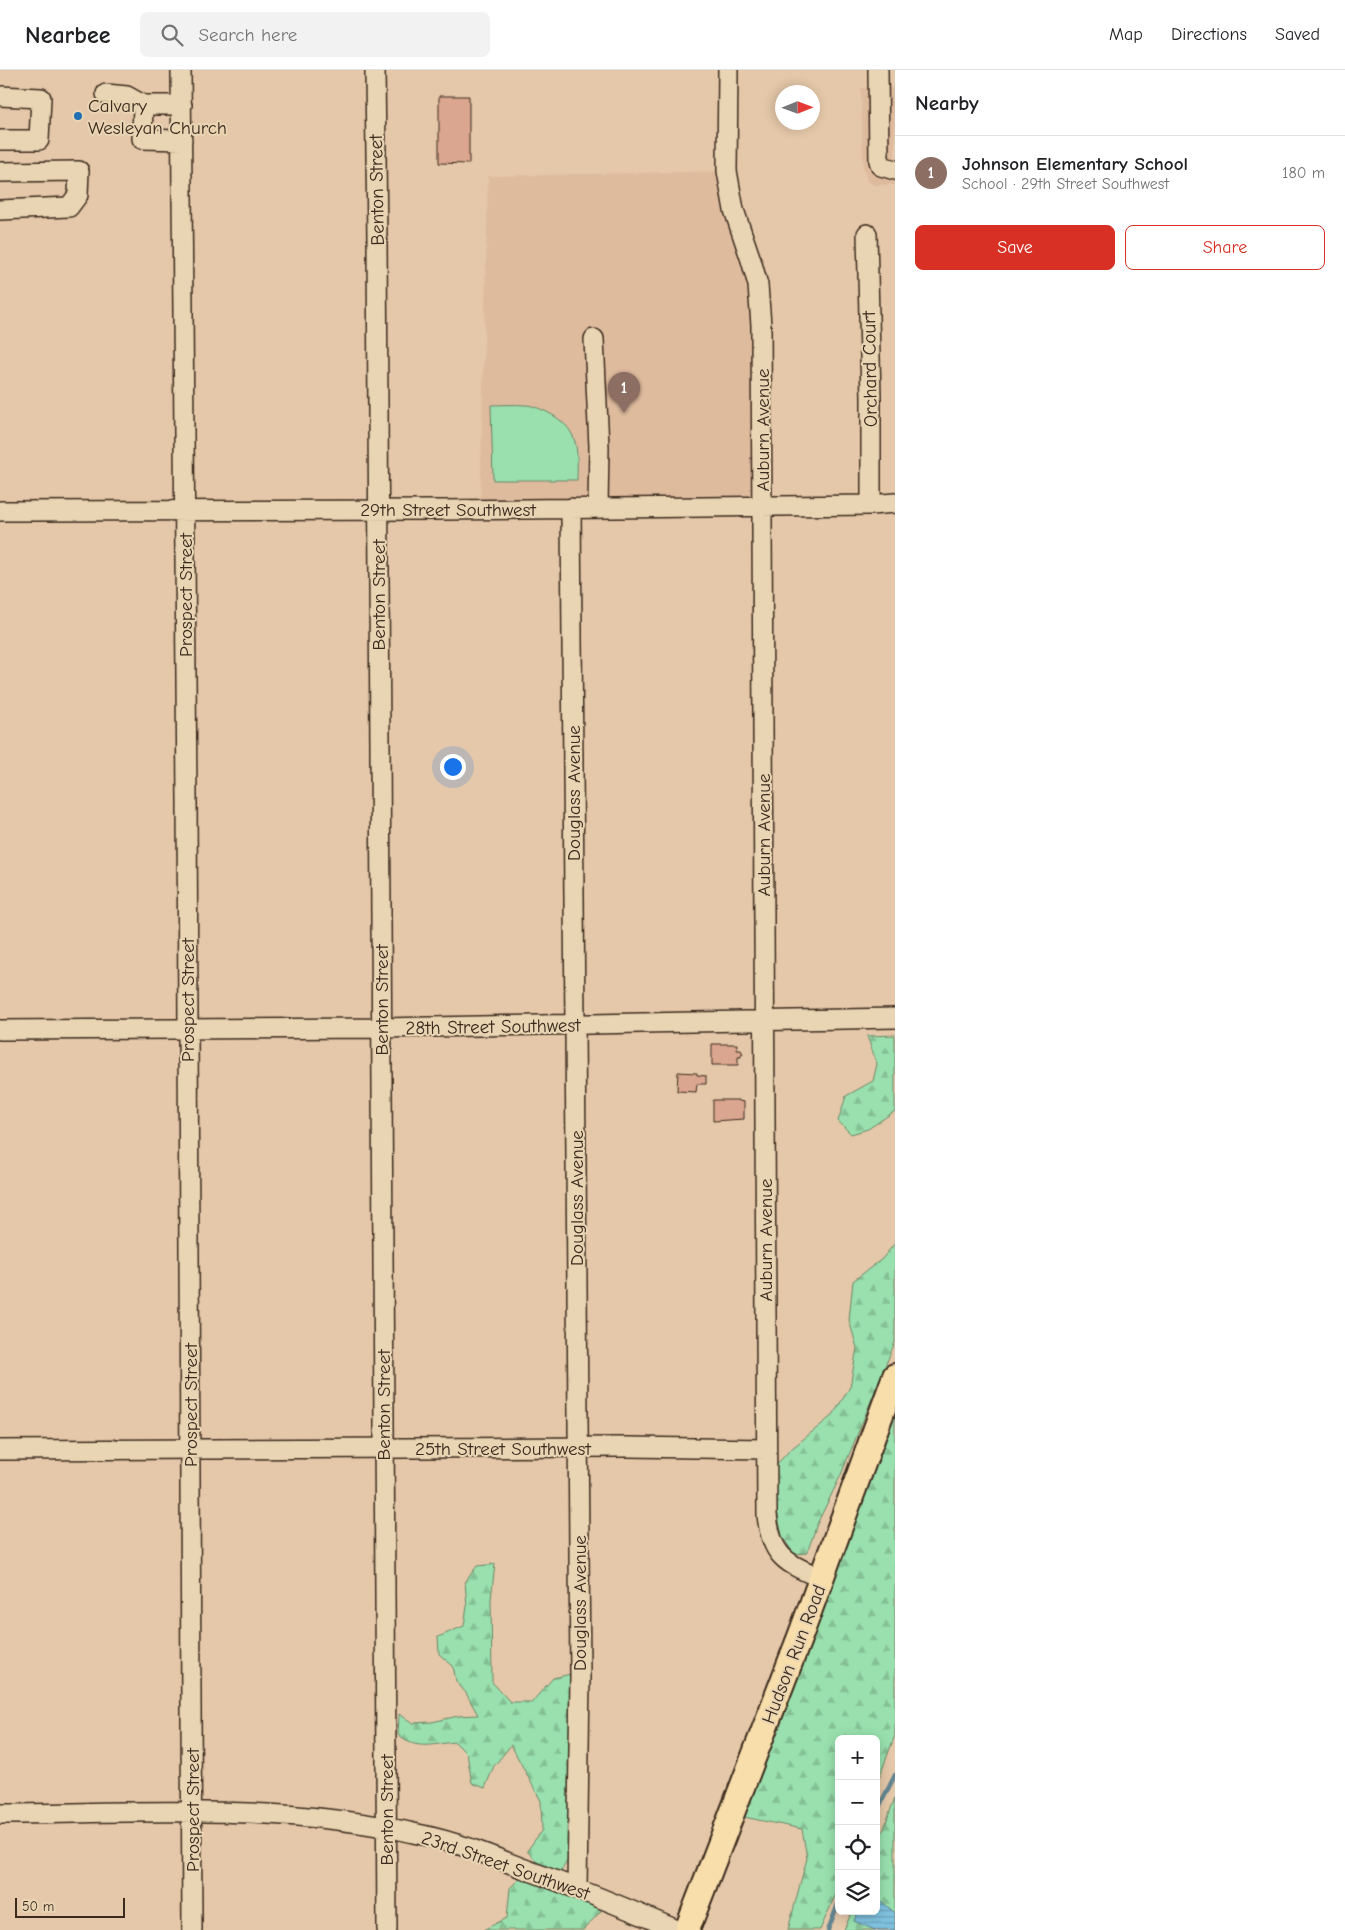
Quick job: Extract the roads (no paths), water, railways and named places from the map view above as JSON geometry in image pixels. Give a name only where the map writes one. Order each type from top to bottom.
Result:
[{"type":"main road","name":"Hudson Run Road","points":[[687,1930],[821,1578],[895,1376]]},
{"type":"street","name":"Prospect Street","points":[[181,70],[191,1449],[192,1930]]},
{"type":"street","name":"Benton Street","points":[[375,70],[387,1930]]},
{"type":"street","name":"Auburn Avenue","points":[[728,70],[727,171],[734,210],[751,260],[760,298],[766,1515],[771,1541],[784,1559],[821,1578]]},
{"type":"street","points":[[878,70],[879,161],[881,166],[895,170]]},
{"type":"street","points":[[106,94],[127,96],[143,105],[182,105]]},
{"type":"street","points":[[0,96],[41,98],[39,140],[0,140]]},
{"type":"street","points":[[143,105],[142,138],[182,140]]},
{"type":"street","points":[[0,172],[79,171],[78,195],[69,207],[0,210]]},
{"type":"street","name":"Orchard Court","points":[[867,234],[871,397],[870,505]]},
{"type":"street","points":[[594,339],[599,447],[598,508]]},
{"type":"street","name":"29th Street Southwest","points":[[0,511],[378,510],[870,505],[895,503]]},
{"type":"street","name":"Douglass Avenue","points":[[572,508],[574,1024],[580,1678],[577,1888]]},
{"type":"street","name":"28th Street Southwest","points":[[0,1030],[381,1028],[895,1018]]},
{"type":"street","name":"25th Street Southwest","points":[[0,1450],[766,1449]]},
{"type":"street","name":"23rd Street Southwest","points":[[0,1814],[192,1813],[290,1815],[387,1827],[458,1845],[577,1888],[677,1930]]},
{"type":"water","points":[[880,1900],[895,1913],[895,1930],[875,1930],[854,1921],[857,1915],[880,1915]]},
{"type":"waterway","points":[[880,1805],[895,1775]]},
{"type":"waterway","points":[[828,1930],[835,1912]]},
{"type":"place","name":"Calvary Wesleyan Church","points":[[78,116]]},
{"type":"place","name":"Johnson Elementary School","points":[[624,413]]}]
